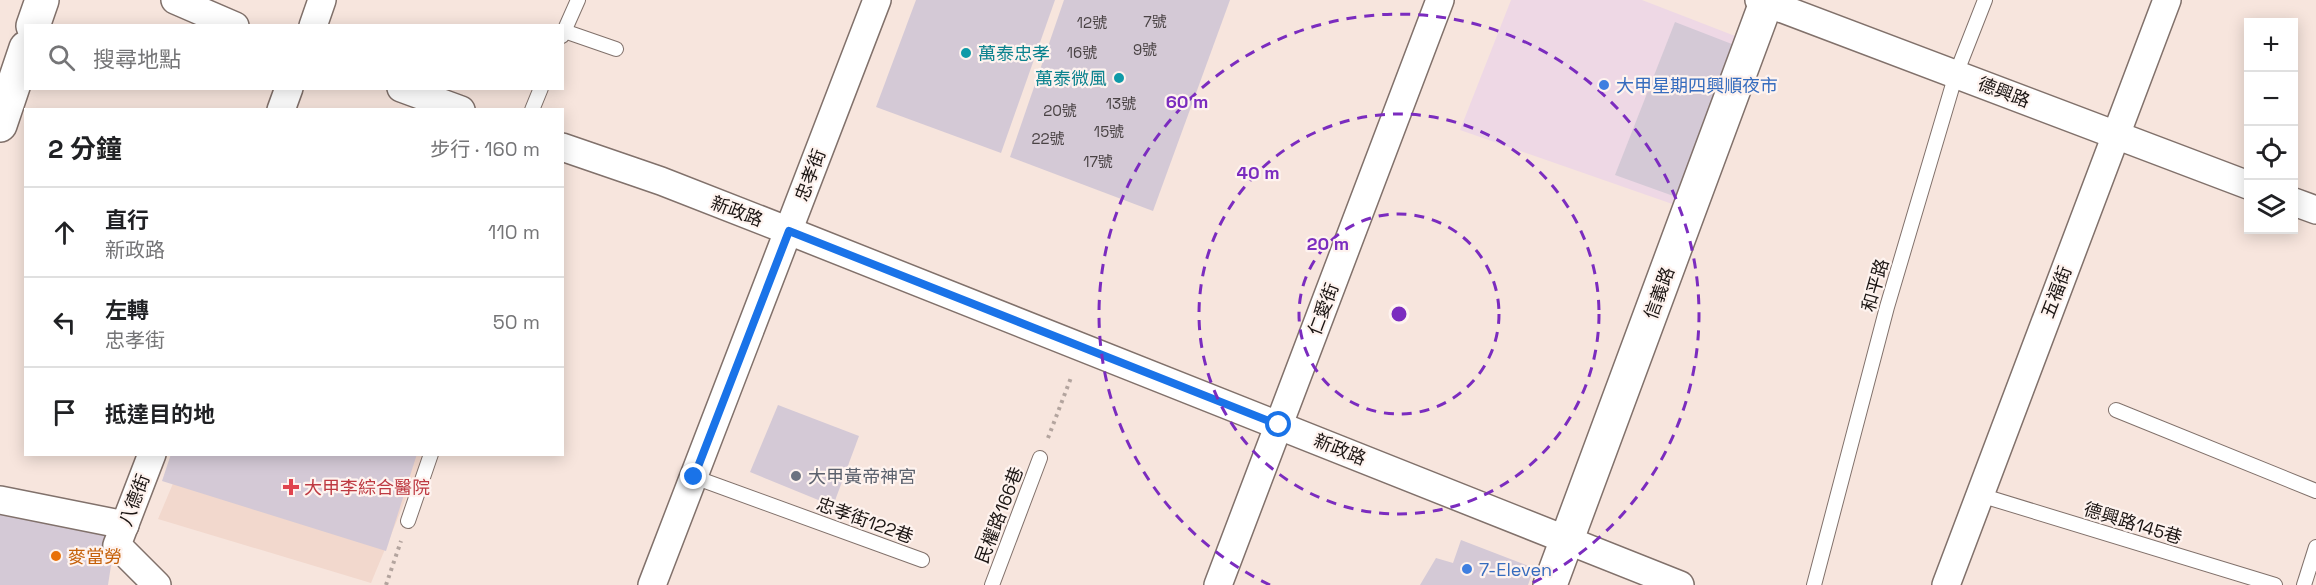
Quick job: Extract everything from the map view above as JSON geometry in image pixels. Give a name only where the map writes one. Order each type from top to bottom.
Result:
[{"type":"street","points":[[34,24],[42,0]]},
{"type":"street","points":[[175,0],[230,24]]},
{"type":"street","points":[[314,24],[322,0]]},
{"type":"street","name":"忠孝街","points":[[652,585],[877,0]]},
{"type":"street","name":"仁愛街","points":[[1218,585],[1440,0]]},
{"type":"street","name":"五福街","points":[[1946,585],[2167,0]]},
{"type":"street","name":"德興路","points":[[1764,1],[2244,183]]},
{"type":"street","name":"信義路","points":[[1550,585],[1764,1]]},
{"type":"street","points":[[0,125],[24,54]]},
{"type":"street","points":[[282,108],[288,90]]},
{"type":"street","points":[[406,90],[456,108]]},
{"type":"street","name":"新政路","points":[[564,148],[661,181],[789,231],[1680,585]]},
{"type":"street","points":[[2298,203],[2316,210]]},
{"type":"street","name":"八德街","points":[[121,536],[151,456]]},
{"type":"street","points":[[0,500],[121,536],[158,585]]},
{"type":"street","points":[[0,517],[121,536]]},
{"type":"lane","points":[[564,32],[578,0]]},
{"type":"lane","name":"和平路","points":[[1814,585],[1887,307],[1956,74],[1985,0]]},
{"type":"lane","points":[[564,34],[616,49]]},
{"type":"lane","points":[[533,108],[540,90]]},
{"type":"lane","points":[[2116,410],[2316,491]]},
{"type":"lane","points":[[408,520],[430,456]]},
{"type":"lane","name":"民權路166巷","points":[[992,585],[1040,458]]},
{"type":"lane","name":"忠孝街122巷","points":[[694,477],[922,560]]},
{"type":"lane","name":"德興路145巷","points":[[1980,495],[2275,585]]},
{"type":"lane","points":[[2304,585],[2316,547]]},
{"type":"path","points":[[1040,458],[1083,347]]},
{"type":"path","points":[[386,585],[408,520]]},
{"type":"shaded area","name":"大甲星期四興順夜市","points":[[1511,0],[1642,0],[1748,41],[1681,207],[1460,130]]},
{"type":"shaded area","name":"大甲李綜合醫院","points":[[185,456],[424,456],[371,583],[158,519]]},
{"type":"building","name":"萬泰忠孝","points":[[916,0],[1055,0],[1001,153],[876,107]]},
{"type":"building","name":"萬泰微風","points":[[1064,0],[1230,0],[1153,211],[1010,157]]},
{"type":"building","points":[[1675,22],[1737,46],[1679,198],[1615,175]]},
{"type":"building","points":[[778,405],[859,436],[833,506],[750,472]]},
{"type":"building","name":"大甲李綜合醫院","points":[[170,456],[416,456],[386,551],[162,481]]},
{"type":"building","name":"麥當勞","points":[[0,504],[117,527],[108,585],[0,585]]},
{"type":"building","points":[[1461,540],[1534,568],[1528,585],[1420,585],[1436,558],[1453,563]]},
{"type":"place","name":"萬泰忠孝","points":[[966,53]]},
{"type":"place","name":"萬泰微風","points":[[1119,78]]},
{"type":"place","name":"大甲星期四興順夜市","points":[[1604,85]]},
{"type":"place","name":"大甲黃帝神宮","points":[[796,476]]},
{"type":"place","name":"大甲李綜合醫院","points":[[291,487]]},
{"type":"place","name":"麥當勞","points":[[56,556]]},
{"type":"place","name":"7-Eleven","points":[[1467,569]]},
{"type":"route","points":[[694,477],[789,231],[1279,425]]}]
